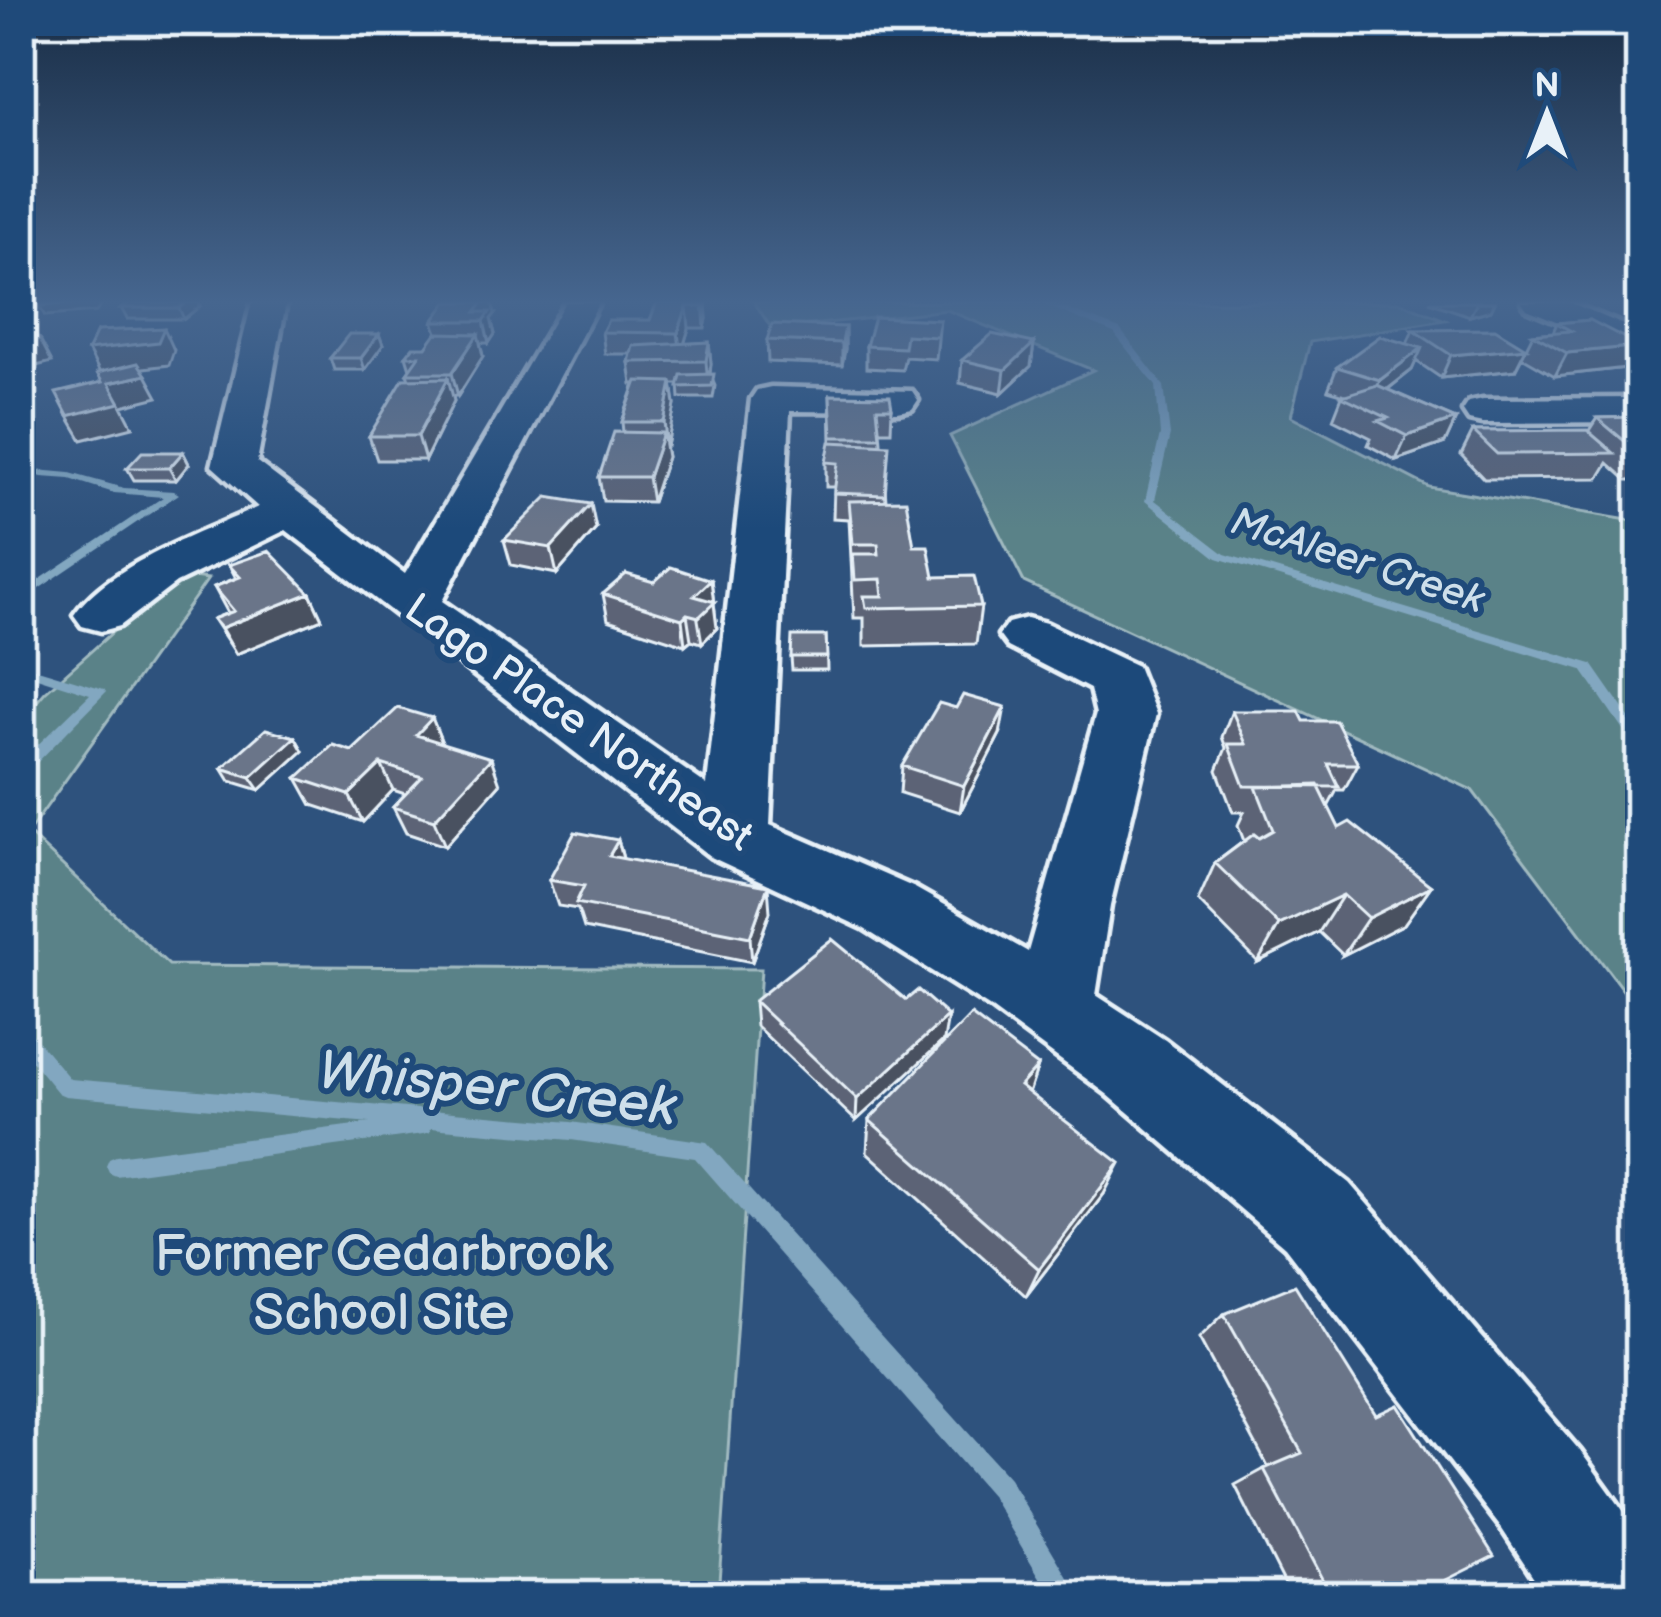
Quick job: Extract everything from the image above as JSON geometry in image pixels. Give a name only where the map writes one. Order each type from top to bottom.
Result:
[{"type":"street","name":"Lago Place Northeast","points":[[253,377],[234,466],[413,605],[735,838],[889,908],[1054,1011],[1136,1067],[1317,1215],[1540,1490],[1614,1596]]},
{"type":"street","points":[[413,605],[540,377]]},
{"type":"street","points":[[735,838],[771,399],[898,400]]},
{"type":"street","points":[[1483,411],[1640,410]]},
{"type":"street","points":[[101,615],[158,572],[290,510]]},
{"type":"street","points":[[1027,635],[1118,679],[1126,714],[1074,906],[1054,1011]]},
{"type":"green space","points":[[1077,377],[1301,377],[1291,416],[1429,487],[1640,522],[1640,1013],[1472,790],[1024,582],[950,436]]},
{"type":"green space","name":"Former Cedarbrook School Site","points":[[177,575],[208,579],[28,833],[169,965],[761,969],[718,1596],[21,1596],[21,720],[45,692]]},
{"type":"building","points":[[99,377],[135,377],[109,383],[120,403],[68,416],[56,393],[102,382]]},
{"type":"building","points":[[680,377],[713,377],[712,386],[678,387]]},
{"type":"building","points":[[448,378],[418,436],[369,436],[403,379]]},
{"type":"building","points":[[637,381],[672,382],[664,422],[622,422]]},
{"type":"building","points":[[1377,385],[1456,419],[1407,436],[1378,421],[1388,418],[1342,396]]},
{"type":"building","points":[[830,395],[890,396],[892,408],[877,408],[880,437],[832,437]]},
{"type":"building","points":[[1640,417],[1640,454],[1597,418]]},
{"type":"building","points":[[1587,430],[1614,453],[1497,454],[1473,431]]},
{"type":"building","points":[[614,432],[663,433],[648,477],[599,477]]},
{"type":"building","points":[[830,442],[889,445],[885,495],[834,493],[838,463],[826,462]]},
{"type":"building","points":[[142,452],[183,452],[169,468],[127,468]]},
{"type":"building","points":[[547,497],[591,504],[551,548],[504,540]]},
{"type":"building","points":[[906,500],[914,546],[928,546],[934,577],[974,576],[981,606],[866,608],[864,596],[883,596],[881,579],[855,580],[853,554],[879,554],[878,544],[853,544],[849,501]]},
{"type":"building","points":[[269,551],[310,593],[221,628],[213,619],[234,611],[214,587],[240,577],[229,565]]},
{"type":"building","points":[[671,567],[711,580],[694,596],[715,602],[699,617],[687,614],[682,619],[603,594],[626,574],[654,582]]},
{"type":"building","points":[[792,636],[826,636],[827,657],[791,657]]},
{"type":"building","points":[[963,695],[1005,707],[964,786],[902,766],[939,703],[956,708]]},
{"type":"building","points":[[398,708],[432,718],[416,735],[491,758],[434,820],[393,807],[422,777],[381,764],[349,795],[297,778],[333,745],[352,751]]},
{"type":"building","points":[[1232,711],[1299,711],[1304,721],[1336,721],[1358,764],[1328,764],[1339,787],[1244,786],[1228,744],[1246,744]]},
{"type":"building","points":[[266,729],[295,737],[251,777],[222,768]]},
{"type":"building","points":[[1318,785],[1339,828],[1350,822],[1431,886],[1368,918],[1343,895],[1279,925],[1215,863],[1254,834],[1259,838],[1273,830],[1256,787]]},
{"type":"building","points":[[575,832],[618,840],[609,856],[768,886],[750,937],[576,903],[584,886],[549,880]]},
{"type":"building","points":[[832,939],[906,1000],[918,990],[948,1016],[857,1099],[754,1001]]},
{"type":"building","points":[[971,1015],[1038,1066],[1020,1086],[1120,1163],[1039,1269],[869,1120]]},
{"type":"building","points":[[1295,1285],[1376,1415],[1398,1405],[1494,1556],[1414,1596],[1331,1596],[1264,1469],[1302,1453],[1224,1314]]},
{"type":"waterway","name":"McAleer Creek","points":[[1153,377],[1160,386],[1165,435],[1150,501],[1221,556],[1587,667],[1640,744]]},
{"type":"waterway","name":"Whisper Creek","points":[[21,467],[124,491],[174,494],[21,597]]},
{"type":"waterway","name":"Whisper Creek","points":[[21,668],[99,692],[21,770]]},
{"type":"waterway","name":"Whisper Creek","points":[[21,1034],[65,1087],[571,1131],[700,1149],[1000,1487],[1066,1596]]},
{"type":"waterway","points":[[116,1166],[423,1125]]}]
